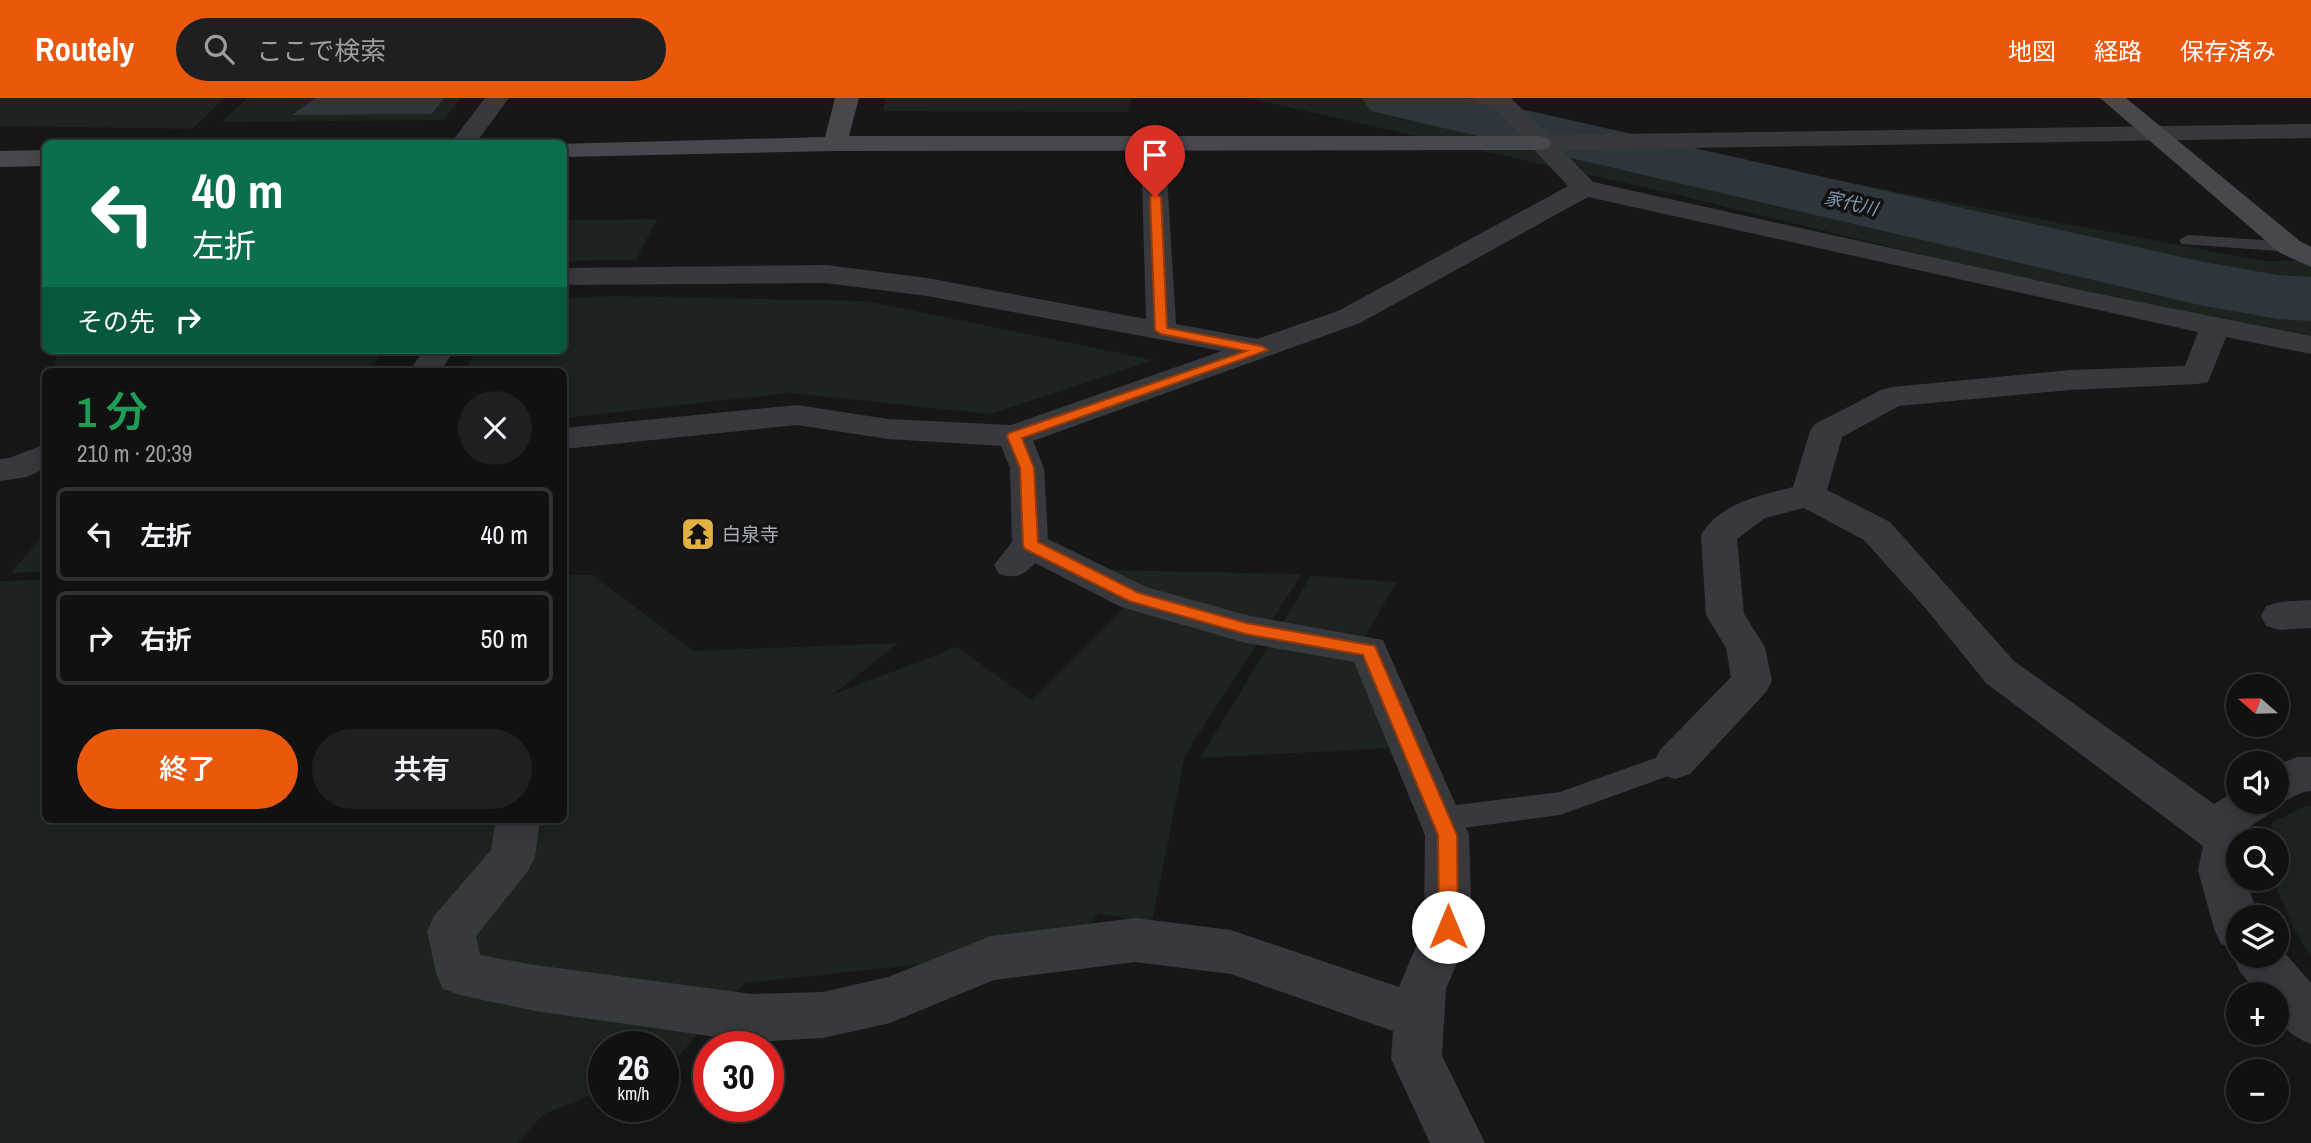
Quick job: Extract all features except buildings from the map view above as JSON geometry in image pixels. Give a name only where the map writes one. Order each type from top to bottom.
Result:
[{"type":"street","points":[[464,140],[497,98]]},
{"type":"street","points":[[835,144],[847,98]]},
{"type":"street","points":[[2112,98],[2301,253]]},
{"type":"street","points":[[1493,100],[1584,188],[2099,303],[2311,345]]},
{"type":"street","points":[[567,149],[835,144],[1539,143],[2311,131]]},
{"type":"street","points":[[1153,144],[1161,330]]},
{"type":"street","points":[[0,159],[42,158]]},
{"type":"street","points":[[567,439],[797,415],[888,429],[1014,436],[1349,317],[1584,188]]},
{"type":"street","points":[[567,276],[826,274],[927,287],[1261,350]]},
{"type":"street","points":[[1808,495],[1827,431],[1892,397],[2070,380],[2197,375],[2215,326]]},
{"type":"street","points":[[1014,436],[1027,468],[1021,555],[1134,597],[1246,629],[1369,650],[1447,835],[1448,927],[1422,989],[1416,1059],[1458,1143]]},
{"type":"street","points":[[20,469],[42,457]]},
{"type":"street","points":[[1675,762],[1752,681],[1745,647],[1725,615],[1719,535],[1753,509],[1808,495],[1877,531],[1940,600],[2000,672],[2226,838],[2221,870],[2226,887]]},
{"type":"street","points":[[2289,779],[2297,774],[2311,774]]},
{"type":"street","points":[[517,823],[512,857],[451,931],[460,973],[535,988],[752,1018],[823,1015],[890,1000],[991,958],[1135,940],[1231,952],[1419,1017]]},
{"type":"street","points":[[2267,968],[2311,1020]]},
{"type":"lane","points":[[2188,240],[2301,253]]},
{"type":"lane","points":[[1441,819],[1560,803],[1675,762]]},
{"type":"shaded area","points":[[0,98],[225,98],[192,129],[0,126]]},
{"type":"shaded area","points":[[247,98],[461,98],[444,120],[222,122]]},
{"type":"shaded area","points":[[315,98],[444,98],[432,114],[292,115]]},
{"type":"shaded area","points":[[885,98],[1131,98],[1128,112],[883,111]]},
{"type":"shaded area","points":[[1248,98],[1465,98],[1708,156],[2263,261],[2311,261],[2311,345],[2215,326],[1661,191]]},
{"type":"shaded area","points":[[657,219],[636,260],[567,261],[567,220]]},
{"type":"shaded area","points":[[612,296],[866,301],[1154,360],[991,414],[790,393],[567,418],[567,368],[466,368],[475,354],[567,354],[567,299]]},
{"type":"shaded area","points":[[57,354],[381,354],[373,368],[54,368]]},
{"type":"shaded area","points":[[42,537],[42,572],[11,573]]},
{"type":"shaded area","points":[[1108,570],[1302,574],[1185,755],[1152,922],[1099,914],[1063,949],[745,983],[701,1031],[693,1031],[693,1040],[679,1055],[679,1031],[588,1031],[588,1096],[544,1114],[517,1143],[0,1143],[0,581],[42,580],[42,823],[567,823],[567,575],[593,575],[693,651],[899,643],[832,695],[957,647],[1031,700],[1134,598]]},
{"type":"shaded area","points":[[1311,576],[1397,582],[1358,648],[1390,748],[1200,758]]},
{"type":"shaded area","points":[[2311,806],[2311,957],[2294,929],[2289,917],[2289,905],[2284,905],[2278,891],[2289,891],[2289,828],[2272,828],[2272,822]]},
{"type":"waterway","name":"家代川","points":[[1392,98],[2204,284],[2278,297],[2311,299]]},
{"type":"place","name":"白泉寺","points":[[698,534]]},
{"type":"route","points":[[1155,197],[1161,330],[1261,350],[1014,436],[1027,468],[1030,545],[1134,597],[1246,629],[1369,650],[1447,835],[1448,927]]}]
